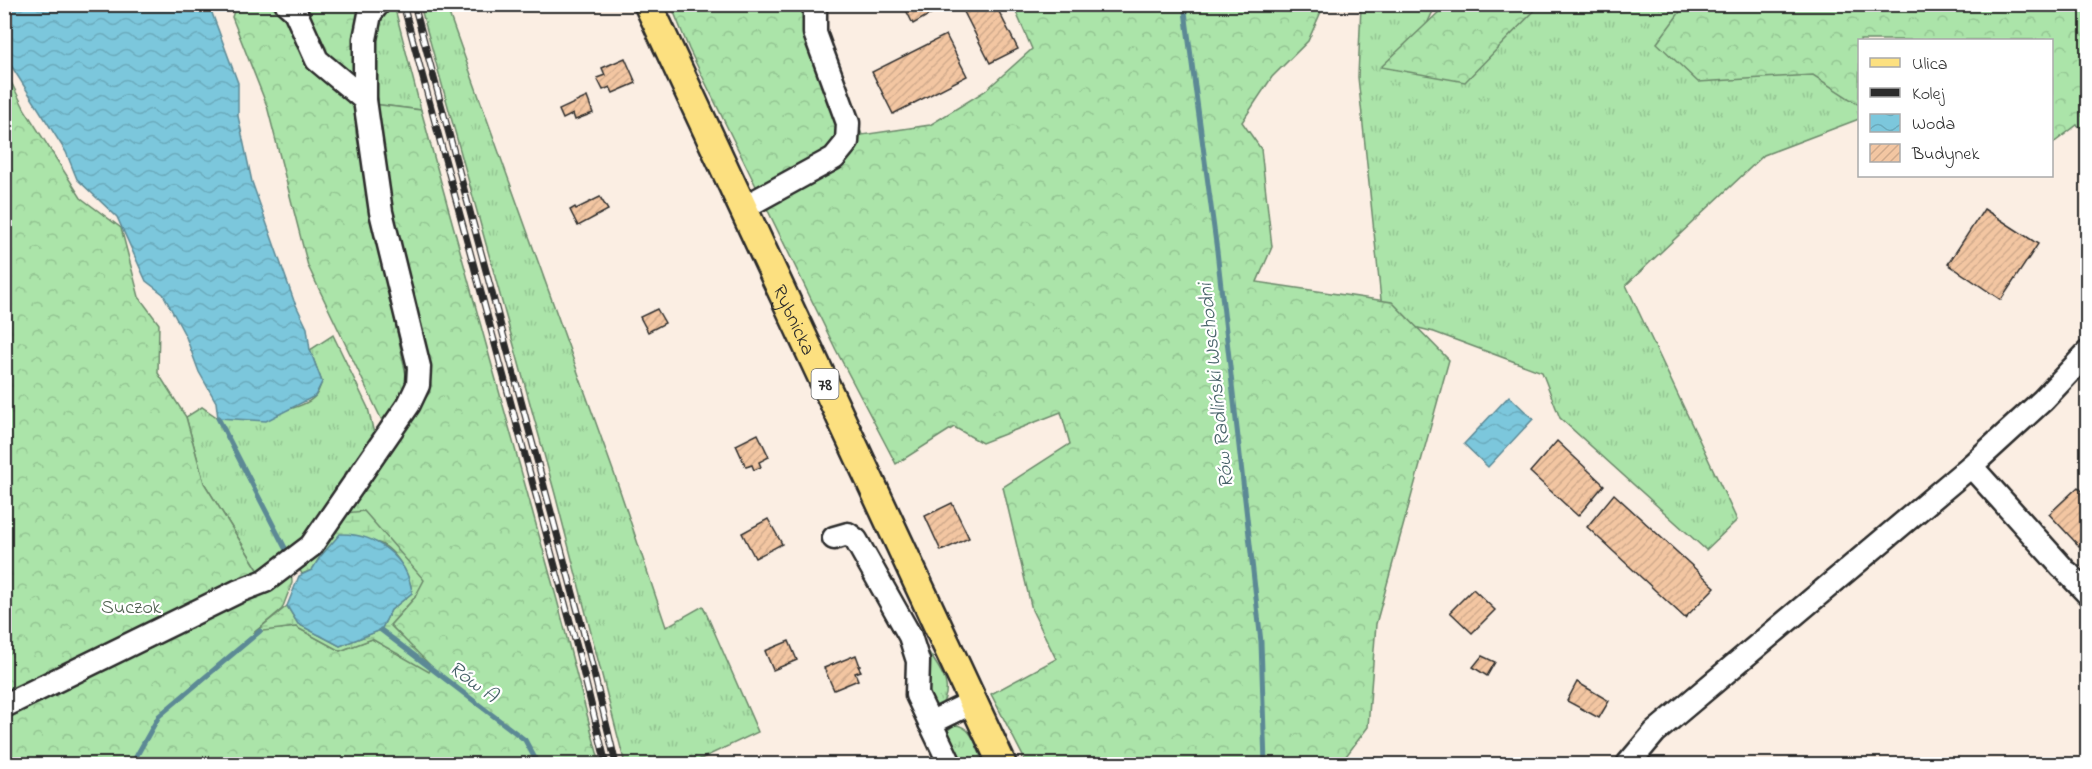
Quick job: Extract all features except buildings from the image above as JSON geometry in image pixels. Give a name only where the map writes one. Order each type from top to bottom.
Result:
[{"type":"main road","name":"Rybnicka","points":[[648,4],[1002,765]]},
{"type":"street","points":[[287,4],[295,11],[317,60],[365,100]]},
{"type":"street","points":[[4,706],[239,591],[265,581],[311,546],[409,404],[418,385],[419,367],[381,212],[365,100],[365,39],[370,14],[378,4]]},
{"type":"street","points":[[742,208],[834,158],[847,142],[848,123],[815,33],[815,4]]},
{"type":"street","points":[[1628,765],[1655,732],[1971,466],[2043,400],[2088,352]]},
{"type":"street","points":[[1971,466],[2088,594]]},
{"type":"street","points":[[834,537],[848,534],[856,540],[910,636],[918,662],[917,695],[950,765]]},
{"type":"street","points":[[930,723],[973,702]]},
{"type":"green space","points":[[236,5],[371,5],[358,21],[356,133],[408,384],[387,431],[308,266],[267,106],[232,17]]},
{"type":"green space","points":[[388,5],[394,5],[421,110],[373,104],[374,23]]},
{"type":"green space","points":[[420,5],[446,5],[615,476],[666,627],[703,606],[758,732],[690,764],[625,764],[555,494]]},
{"type":"green space","points":[[671,5],[792,5],[792,7],[825,14],[825,34],[862,135],[930,125],[985,91],[1032,49],[1013,5],[1324,5],[1308,41],[1272,77],[1242,122],[1261,149],[1272,247],[1257,282],[1392,302],[1449,360],[1376,624],[1368,727],[1340,764],[1027,764],[991,694],[1056,659],[1032,610],[1003,487],[1070,444],[1061,412],[982,443],[954,427],[896,464],[836,350],[689,49]]},
{"type":"green space","points":[[1361,5],[1436,5],[1414,51],[1488,5],[1696,5],[1858,85],[1858,119],[1764,155],[1626,285],[1737,520],[1706,550],[1560,418],[1542,372],[1434,332],[1383,319],[1358,77]]},
{"type":"green space","points":[[1439,5],[1540,5],[1465,82],[1381,67],[1442,9]]},
{"type":"green space","points":[[1685,5],[2087,5],[2087,131],[2077,125],[2053,143],[2053,39],[1858,39],[1858,104],[1813,75],[1698,82],[1657,43]]},
{"type":"green space","name":"Suczok","points":[[4,68],[25,110],[81,198],[121,228],[139,297],[159,324],[158,373],[186,417],[204,483],[265,581],[291,569],[292,583],[282,609],[256,631],[296,627],[340,651],[372,639],[429,671],[431,667],[390,625],[415,597],[345,513],[345,503],[430,392],[393,217],[373,104],[421,110],[557,600],[600,764],[5,764]]},
{"type":"green space","points":[[333,335],[368,408],[375,438],[363,470],[265,581],[204,483],[186,417],[202,407],[218,418],[270,413],[309,401],[316,395],[322,382],[310,350]]},
{"type":"green space","points":[[364,511],[424,580],[415,597],[390,625],[432,667],[429,672],[372,639],[340,651],[296,627],[255,632],[287,606],[298,624],[340,646],[381,630],[391,610],[412,593],[404,568],[386,547],[370,542],[358,544],[320,557],[312,570],[302,574],[299,568],[345,513]]},
{"type":"green space","points":[[928,651],[941,671],[946,684],[945,698],[941,706],[934,706],[927,700],[919,655]]},
{"type":"green space","points":[[954,725],[970,733],[984,764],[959,764],[948,743],[947,731]]},
{"type":"water","points":[[5,4],[209,5],[238,83],[238,116],[252,182],[294,301],[307,328],[310,350],[322,382],[315,396],[266,421],[218,418],[216,402],[199,372],[186,337],[163,294],[146,281],[117,217],[77,179],[66,152],[5,56]]},
{"type":"water","points":[[1509,396],[1533,419],[1488,467],[1464,444]]},
{"type":"water","points":[[340,534],[365,538],[388,550],[404,568],[412,593],[391,610],[381,630],[340,646],[298,624],[287,606],[299,576],[312,570]]},
{"type":"waterway","name":"Rów Radliński Wschodni","points":[[1184,4],[1217,251],[1261,642],[1265,764]]},
{"type":"waterway","name":"Rów A","points":[[218,418],[285,548]]},
{"type":"waterway","name":"Rów A","points":[[381,630],[525,740],[538,764]]},
{"type":"waterway","points":[[132,764],[159,716],[260,631]]},
{"type":"railway","points":[[403,4],[578,651],[606,764]]},
{"type":"railway","points":[[414,4],[588,649],[616,764]]}]
